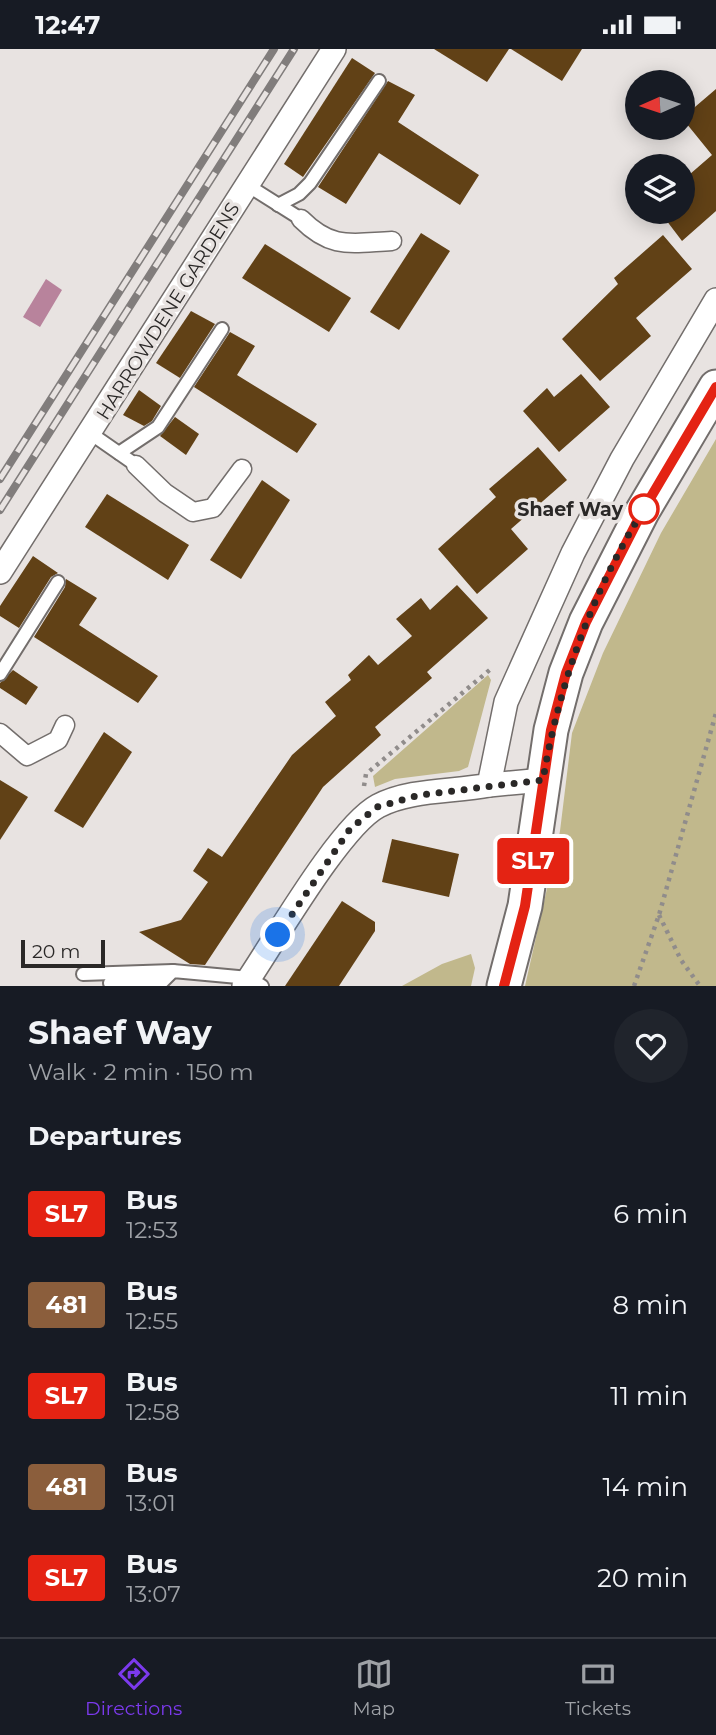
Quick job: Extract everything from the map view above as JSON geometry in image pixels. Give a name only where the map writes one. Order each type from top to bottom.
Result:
[{"type":"main road","points":[[504,986],[527,894],[551,730],[566,673],[586,622],[642,512],[716,387]]},
{"type":"street","name":"HARROWDENE GARDENS","points":[[0,572],[334,49]]},
{"type":"street","points":[[301,219],[318,237],[337,244],[392,241]]},
{"type":"street","points":[[489,785],[506,702],[573,553],[621,459],[716,300]]},
{"type":"street","points":[[136,465],[166,493],[193,512],[213,508],[242,469]]},
{"type":"street","points":[[0,733],[27,756],[58,740],[65,725]]},
{"type":"street","points":[[252,983],[350,829],[377,807],[397,799],[543,780]]},
{"type":"lane","points":[[278,205],[299,194],[310,183],[379,81]]},
{"type":"lane","points":[[247,185],[301,219]]},
{"type":"lane","points":[[118,453],[158,427],[222,329]]},
{"type":"lane","points":[[90,433],[136,465]]},
{"type":"lane","points":[[0,674],[58,582]]},
{"type":"lane","points":[[83,974],[173,971],[252,983]]},
{"type":"lane","points":[[110,983],[160,983],[173,971]]},
{"type":"path","points":[[361,820],[366,774],[505,657],[527,654]]},
{"type":"path","points":[[634,986],[659,915],[716,713]]},
{"type":"path","points":[[659,915],[681,960],[700,986]]},
{"type":"shaded area","points":[[46,279],[62,290],[40,327],[23,317]]},
{"type":"shaded area","points":[[716,439],[716,986],[525,986],[560,831],[572,733],[603,653],[661,533]]},
{"type":"shaded area","points":[[488,675],[491,680],[468,767],[459,771],[395,779],[375,787],[373,776]]},
{"type":"shaded area","points":[[471,954],[475,968],[471,986],[402,986],[442,964]]},
{"type":"building","points":[[434,49],[509,49],[487,82]]},
{"type":"building","points":[[511,49],[582,49],[562,81]]},
{"type":"building","points":[[352,58],[375,73],[303,177],[284,164]]},
{"type":"building","points":[[388,81],[415,95],[398,122],[479,175],[460,205],[379,153],[346,204],[318,187]]},
{"type":"building","points":[[716,89],[716,211],[682,241],[669,224],[695,224],[695,170],[712,155],[695,134],[695,107]]},
{"type":"building","points":[[421,233],[450,251],[399,330],[370,312]]},
{"type":"building","points":[[663,235],[692,269],[636,318],[651,336],[600,381],[562,339],[618,284],[614,278]]},
{"type":"building","points":[[265,244],[351,298],[329,332],[242,278]]},
{"type":"building","points":[[191,311],[215,324],[180,378],[156,363]]},
{"type":"building","points":[[230,332],[255,346],[237,375],[317,424],[297,453],[194,387]]},
{"type":"building","points":[[581,374],[610,407],[559,452],[523,411],[547,388],[554,397]]},
{"type":"building","points":[[139,390],[161,406],[152,421],[144,426],[123,415]]},
{"type":"building","points":[[175,417],[199,434],[186,455],[160,436]]},
{"type":"building","points":[[538,447],[567,480],[511,529],[528,549],[477,594],[438,549],[496,497],[489,489]]},
{"type":"building","points":[[262,480],[290,500],[241,579],[210,560]]},
{"type":"building","points":[[107,494],[189,545],[168,580],[85,527]]},
{"type":"building","points":[[33,556],[58,573],[51,577],[19,628],[0,616],[0,606]]},
{"type":"building","points":[[66,579],[97,598],[79,625],[158,676],[138,703],[34,637],[65,587]]},
{"type":"building","points":[[457,585],[488,618],[427,672],[432,678],[375,727],[381,735],[323,787],[205,965],[190,964],[139,932],[181,920],[208,882],[193,871],[208,848],[222,857],[292,755],[336,716],[325,702],[351,680],[348,675],[369,655],[378,665],[412,636],[396,619],[421,598],[430,610]]},
{"type":"building","points":[[13,670],[38,687],[26,705],[0,688],[0,683]]},
{"type":"building","points":[[104,732],[132,752],[83,828],[54,811]]},
{"type":"building","points":[[0,780],[28,797],[0,840]]},
{"type":"building","points":[[392,839],[459,854],[449,897],[382,882]]},
{"type":"building","points":[[342,901],[375,922],[375,931],[339,986],[285,986]]},
{"type":"railway","points":[[0,479],[274,49]]},
{"type":"railway","points":[[0,510],[294,49]]},
{"type":"bus line","name":"SL7","points":[[504,986],[525,906],[551,730],[566,673],[586,622],[642,512],[716,387]]},
{"type":"place","name":"Shaef Way","points":[[644,509]]},
{"type":"route","points":[[278,935],[350,829],[377,807],[397,799],[420,795],[543,780],[551,730],[566,673],[586,622],[644,509]]}]
